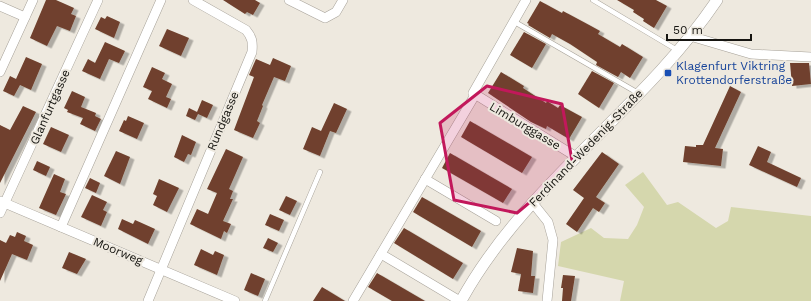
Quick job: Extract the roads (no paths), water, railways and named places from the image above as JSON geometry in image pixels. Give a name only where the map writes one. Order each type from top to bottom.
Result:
[{"type":"street","points":[[0,72],[33,0]]},
{"type":"street","name":"Glanfurtgasse","points":[[0,213],[3,202],[98,0]]},
{"type":"street","points":[[61,227],[161,0]]},
{"type":"street","name":"Rundgasse","points":[[148,301],[252,52],[253,44],[251,36],[246,30],[193,0]]},
{"type":"street","points":[[290,0],[325,18],[336,12],[343,0]]},
{"type":"street","points":[[353,301],[475,95],[473,89],[526,0]]},
{"type":"street","name":"Ferdinand-Wedenig-Straße","points":[[460,301],[497,244],[532,202],[575,156],[639,94],[690,36],[717,0]]},
{"type":"street","points":[[0,6],[25,17]]},
{"type":"street","points":[[690,36],[751,54],[811,57]]},
{"type":"street","name":"Limburggasse","points":[[475,95],[575,156]]},
{"type":"street","points":[[425,179],[496,221]]},
{"type":"street","name":"Moorweg","points":[[3,202],[235,301]]},
{"type":"street","points":[[532,202],[548,222],[553,240],[547,301]]},
{"type":"street","points":[[381,254],[460,301]]},
{"type":"lane","points":[[593,0],[678,50]]},
{"type":"lane","points":[[513,21],[639,94]]},
{"type":"lane","points":[[265,301],[320,172]]},
{"type":"place","name":"Klagenfurt Viktring Krottendorferstraße","points":[[668,73]]}]
